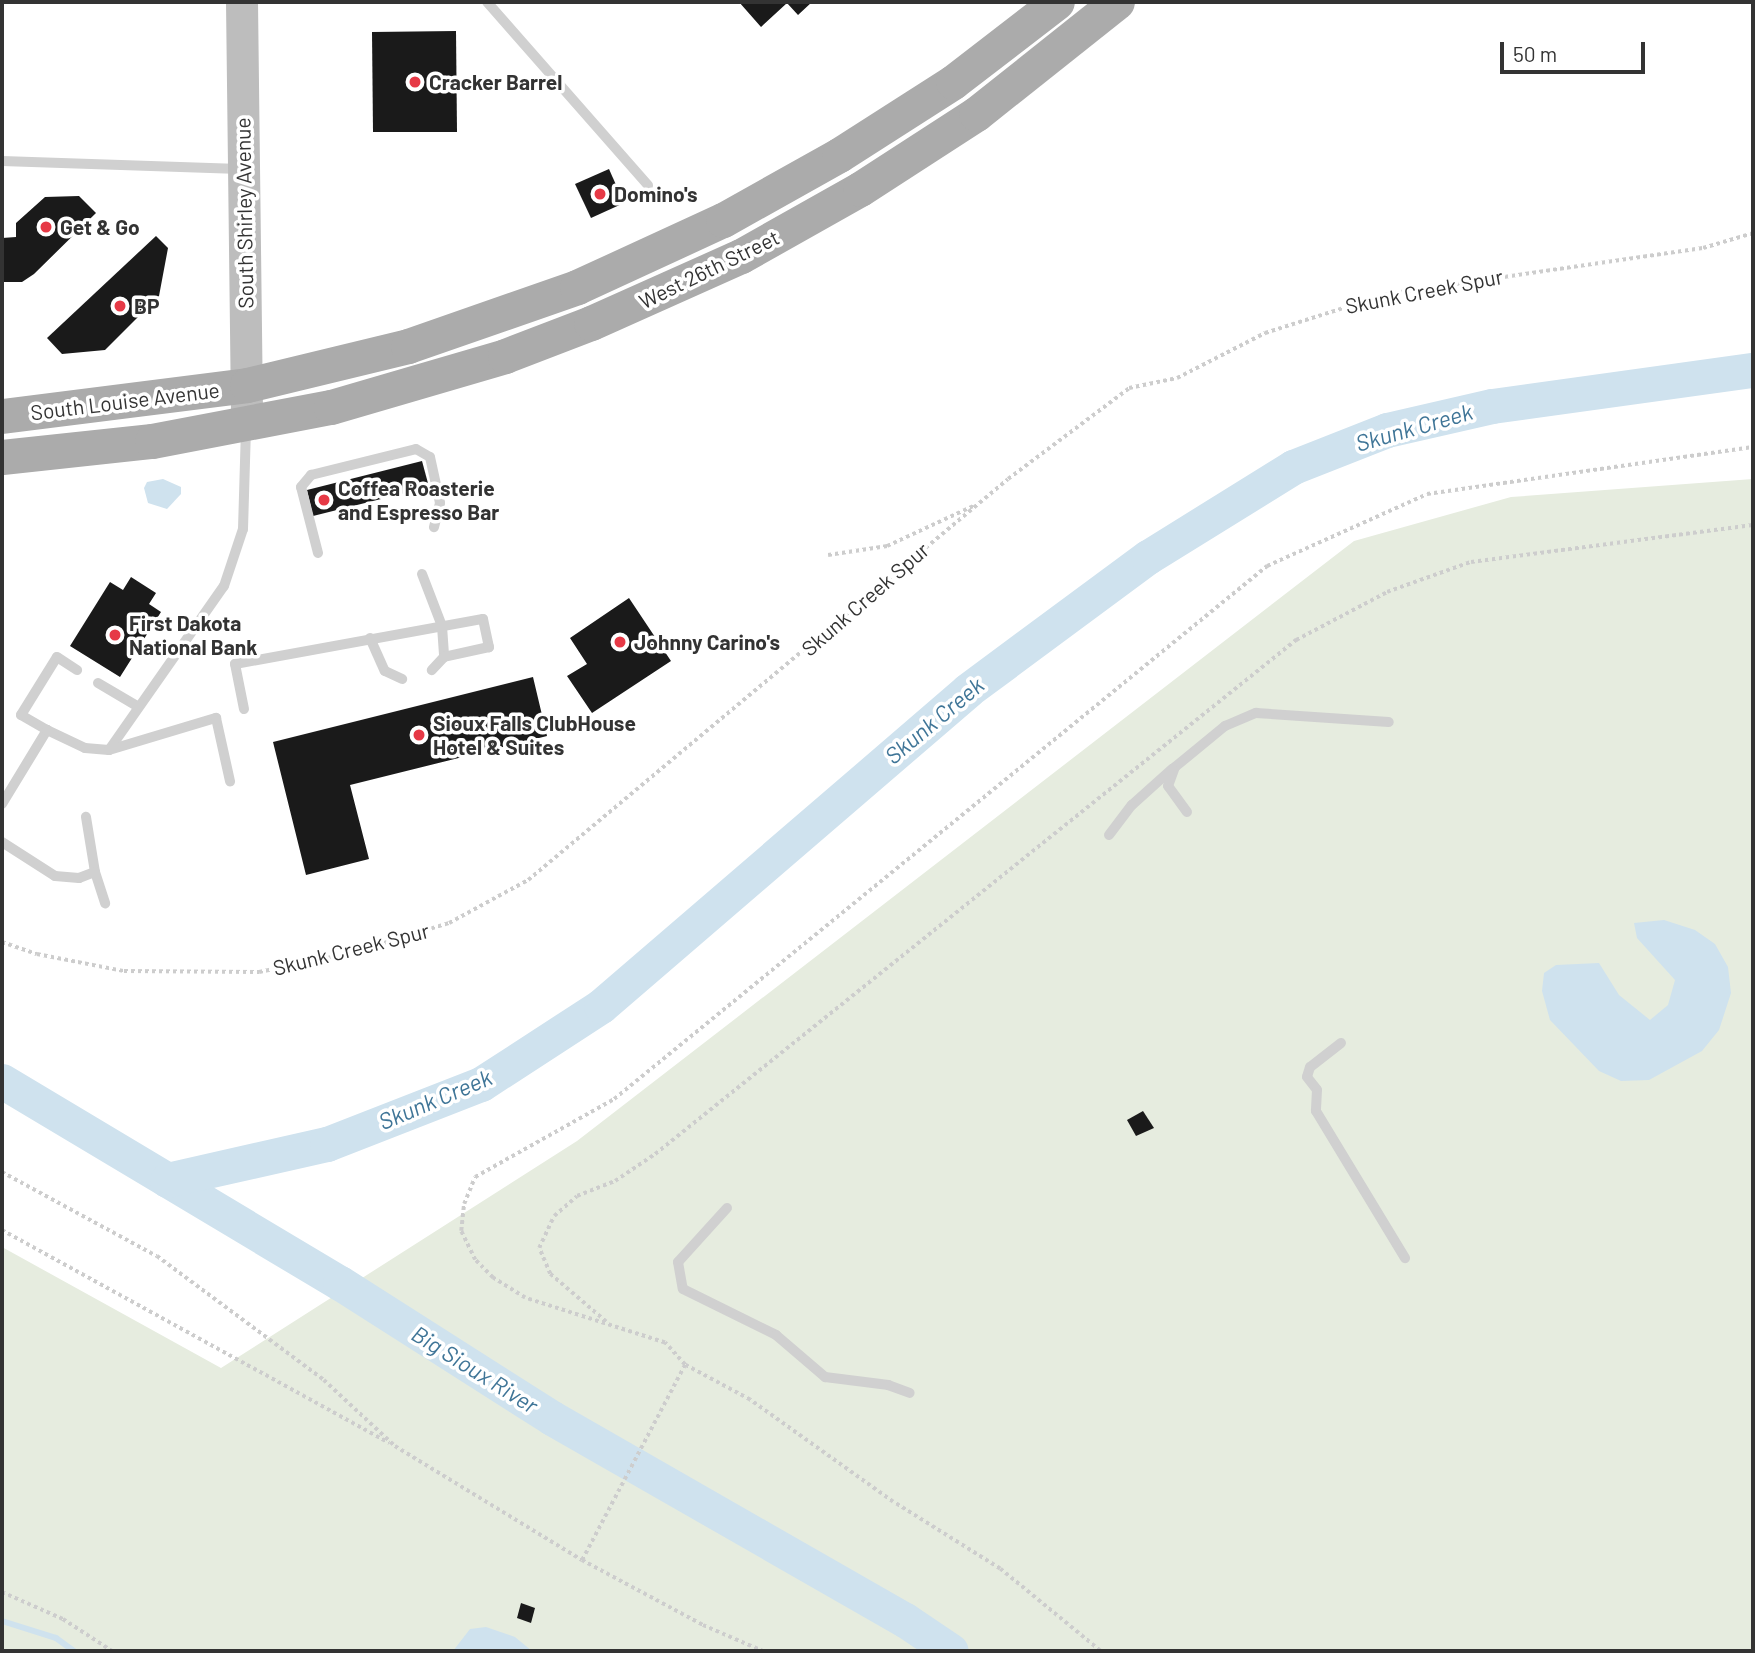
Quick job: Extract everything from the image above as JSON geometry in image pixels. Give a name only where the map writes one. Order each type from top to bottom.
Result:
[{"type":"main road","name":"West 26th Street","points":[[247,385],[408,346],[492,319],[652,255],[839,155],[953,82],[1057,2]]},
{"type":"main road","name":"West 26th Street","points":[[247,423],[331,407],[505,356],[592,323],[729,261],[860,189],[976,114],[1117,2]]},
{"type":"main road","name":"South Louise Avenue","points":[[2,416],[247,385]]},
{"type":"main road","name":"South Louise Avenue","points":[[2,457],[152,442],[247,423]]},
{"type":"street","name":"South Shirley Avenue","points":[[242,2],[247,423]]},
{"type":"lane","points":[[487,2],[648,185]]},
{"type":"lane","points":[[2,161],[244,169]]},
{"type":"lane","points":[[109,750],[137,706],[224,586],[243,529],[247,423]]},
{"type":"lane","points":[[318,553],[300,487],[312,475],[416,449],[430,457],[440,503],[434,527]]},
{"type":"lane","points":[[422,574],[442,626],[444,657]]},
{"type":"lane","points":[[244,709],[235,664],[483,619],[489,647],[444,657],[432,670]]},
{"type":"lane","points":[[370,638],[385,671],[402,678]]},
{"type":"lane","points":[[77,670],[57,657],[21,715],[85,748],[109,750],[216,718],[230,781]]},
{"type":"lane","points":[[98,682],[137,706]]},
{"type":"lane","points":[[1108,835],[1132,805],[1175,767],[1225,726],[1256,713],[1389,722]]},
{"type":"lane","points":[[2,804],[47,730]]},
{"type":"lane","points":[[1175,767],[1168,786],[1188,812]]},
{"type":"lane","points":[[86,817],[95,872],[105,903]]},
{"type":"lane","points":[[2,842],[55,876],[79,878],[95,872]]},
{"type":"lane","points":[[1341,1043],[1310,1067],[1307,1077],[1317,1090],[1316,1111],[1405,1258]]},
{"type":"lane","points":[[727,1208],[678,1262],[683,1289],[776,1335],[825,1377],[888,1385],[910,1393]]},
{"type":"path","name":"Skunk Creek Spur","points":[[2,942],[37,954],[124,971],[246,972],[312,963],[449,923],[528,880],[978,504],[1129,388],[1177,378],[1306,318],[1387,294],[1703,248],[1753,233]]},
{"type":"path","points":[[1100,1651],[1000,1569],[893,1502],[750,1400],[685,1366],[665,1343],[525,1298],[493,1278],[475,1260],[461,1231],[464,1204],[475,1177],[614,1099],[1267,566],[1427,494],[1753,447]]},
{"type":"path","points":[[828,555],[887,546],[978,504]]},
{"type":"path","points":[[611,1325],[550,1274],[539,1248],[554,1216],[577,1196],[615,1181],[655,1154],[1296,640],[1387,592],[1471,562],[1753,525]]},
{"type":"path","points":[[2,1172],[157,1256],[324,1380],[396,1446]]},
{"type":"path","points":[[2,1230],[396,1446],[582,1560],[702,1625],[764,1651]]},
{"type":"path","points":[[582,1560],[660,1419],[685,1366]]},
{"type":"path","points":[[2,1592],[63,1619],[112,1651]]},
{"type":"shaded area","points":[[1753,479],[1753,1651],[2,1651],[2,1247],[221,1368],[577,1141],[1354,541],[1511,497]]},
{"type":"water","points":[[163,479],[181,487],[181,494],[167,509],[148,503],[144,488],[147,482]]},
{"type":"water","points":[[1664,920],[1695,930],[1715,944],[1728,967],[1731,993],[1719,1030],[1702,1051],[1649,1080],[1621,1081],[1599,1071],[1550,1020],[1542,991],[1544,973],[1556,965],[1599,963],[1619,995],[1650,1020],[1668,1005],[1675,980],[1637,938],[1634,923]]},
{"type":"water","points":[[486,1627],[515,1637],[532,1651],[453,1651],[470,1629]]},
{"type":"building","points":[[739,2],[812,2],[798,15],[787,3],[761,27]]},
{"type":"building","name":"Cracker Barrel","points":[[456,31],[457,132],[373,132],[372,32]]},
{"type":"building","points":[[609,169],[624,203],[591,218],[575,184]]},
{"type":"building","points":[[79,196],[96,213],[34,274],[22,282],[2,282],[2,238],[16,237],[16,223],[45,197]]},
{"type":"building","points":[[156,236],[168,248],[159,296],[105,350],[62,354],[47,338]]},
{"type":"building","points":[[422,461],[429,487],[313,516],[307,490]]},
{"type":"building","points":[[131,577],[156,593],[149,604],[161,612],[120,677],[70,646],[110,582],[123,590]]},
{"type":"building","points":[[629,598],[671,661],[592,713],[567,676],[587,664],[570,638]]},
{"type":"building","points":[[533,677],[547,736],[350,785],[369,859],[306,875],[273,742]]},
{"type":"building","points":[[1143,1111],[1154,1128],[1136,1136],[1127,1120]]},
{"type":"building","points":[[521,1603],[535,1608],[531,1623],[517,1618]]},
{"type":"waterway","name":"Skunk Creek","points":[[167,1180],[327,1144],[481,1084],[601,1006],[968,690],[1148,557],[1293,467],[1387,430],[1492,406],[1753,370]]},
{"type":"waterway","name":"Big Sioux River","points":[[2,1081],[340,1283],[552,1418],[905,1620],[951,1651]]},
{"type":"waterway","points":[[2,1621],[56,1638],[74,1651]]},
{"type":"place","name":"Cracker Barrel","points":[[415,82]]},
{"type":"place","name":"Domino's","points":[[600,194]]},
{"type":"place","name":"Get & Go","points":[[46,227]]},
{"type":"place","name":"BP","points":[[120,306]]},
{"type":"place","name":"Coffea Roasterie and Espresso Bar","points":[[324,500]]},
{"type":"place","name":"First Dakota National Bank","points":[[115,635]]},
{"type":"place","name":"Johnny Carino's","points":[[620,642]]},
{"type":"place","name":"Sioux Falls ClubHouse Hotel & Suites","points":[[419,735]]}]
